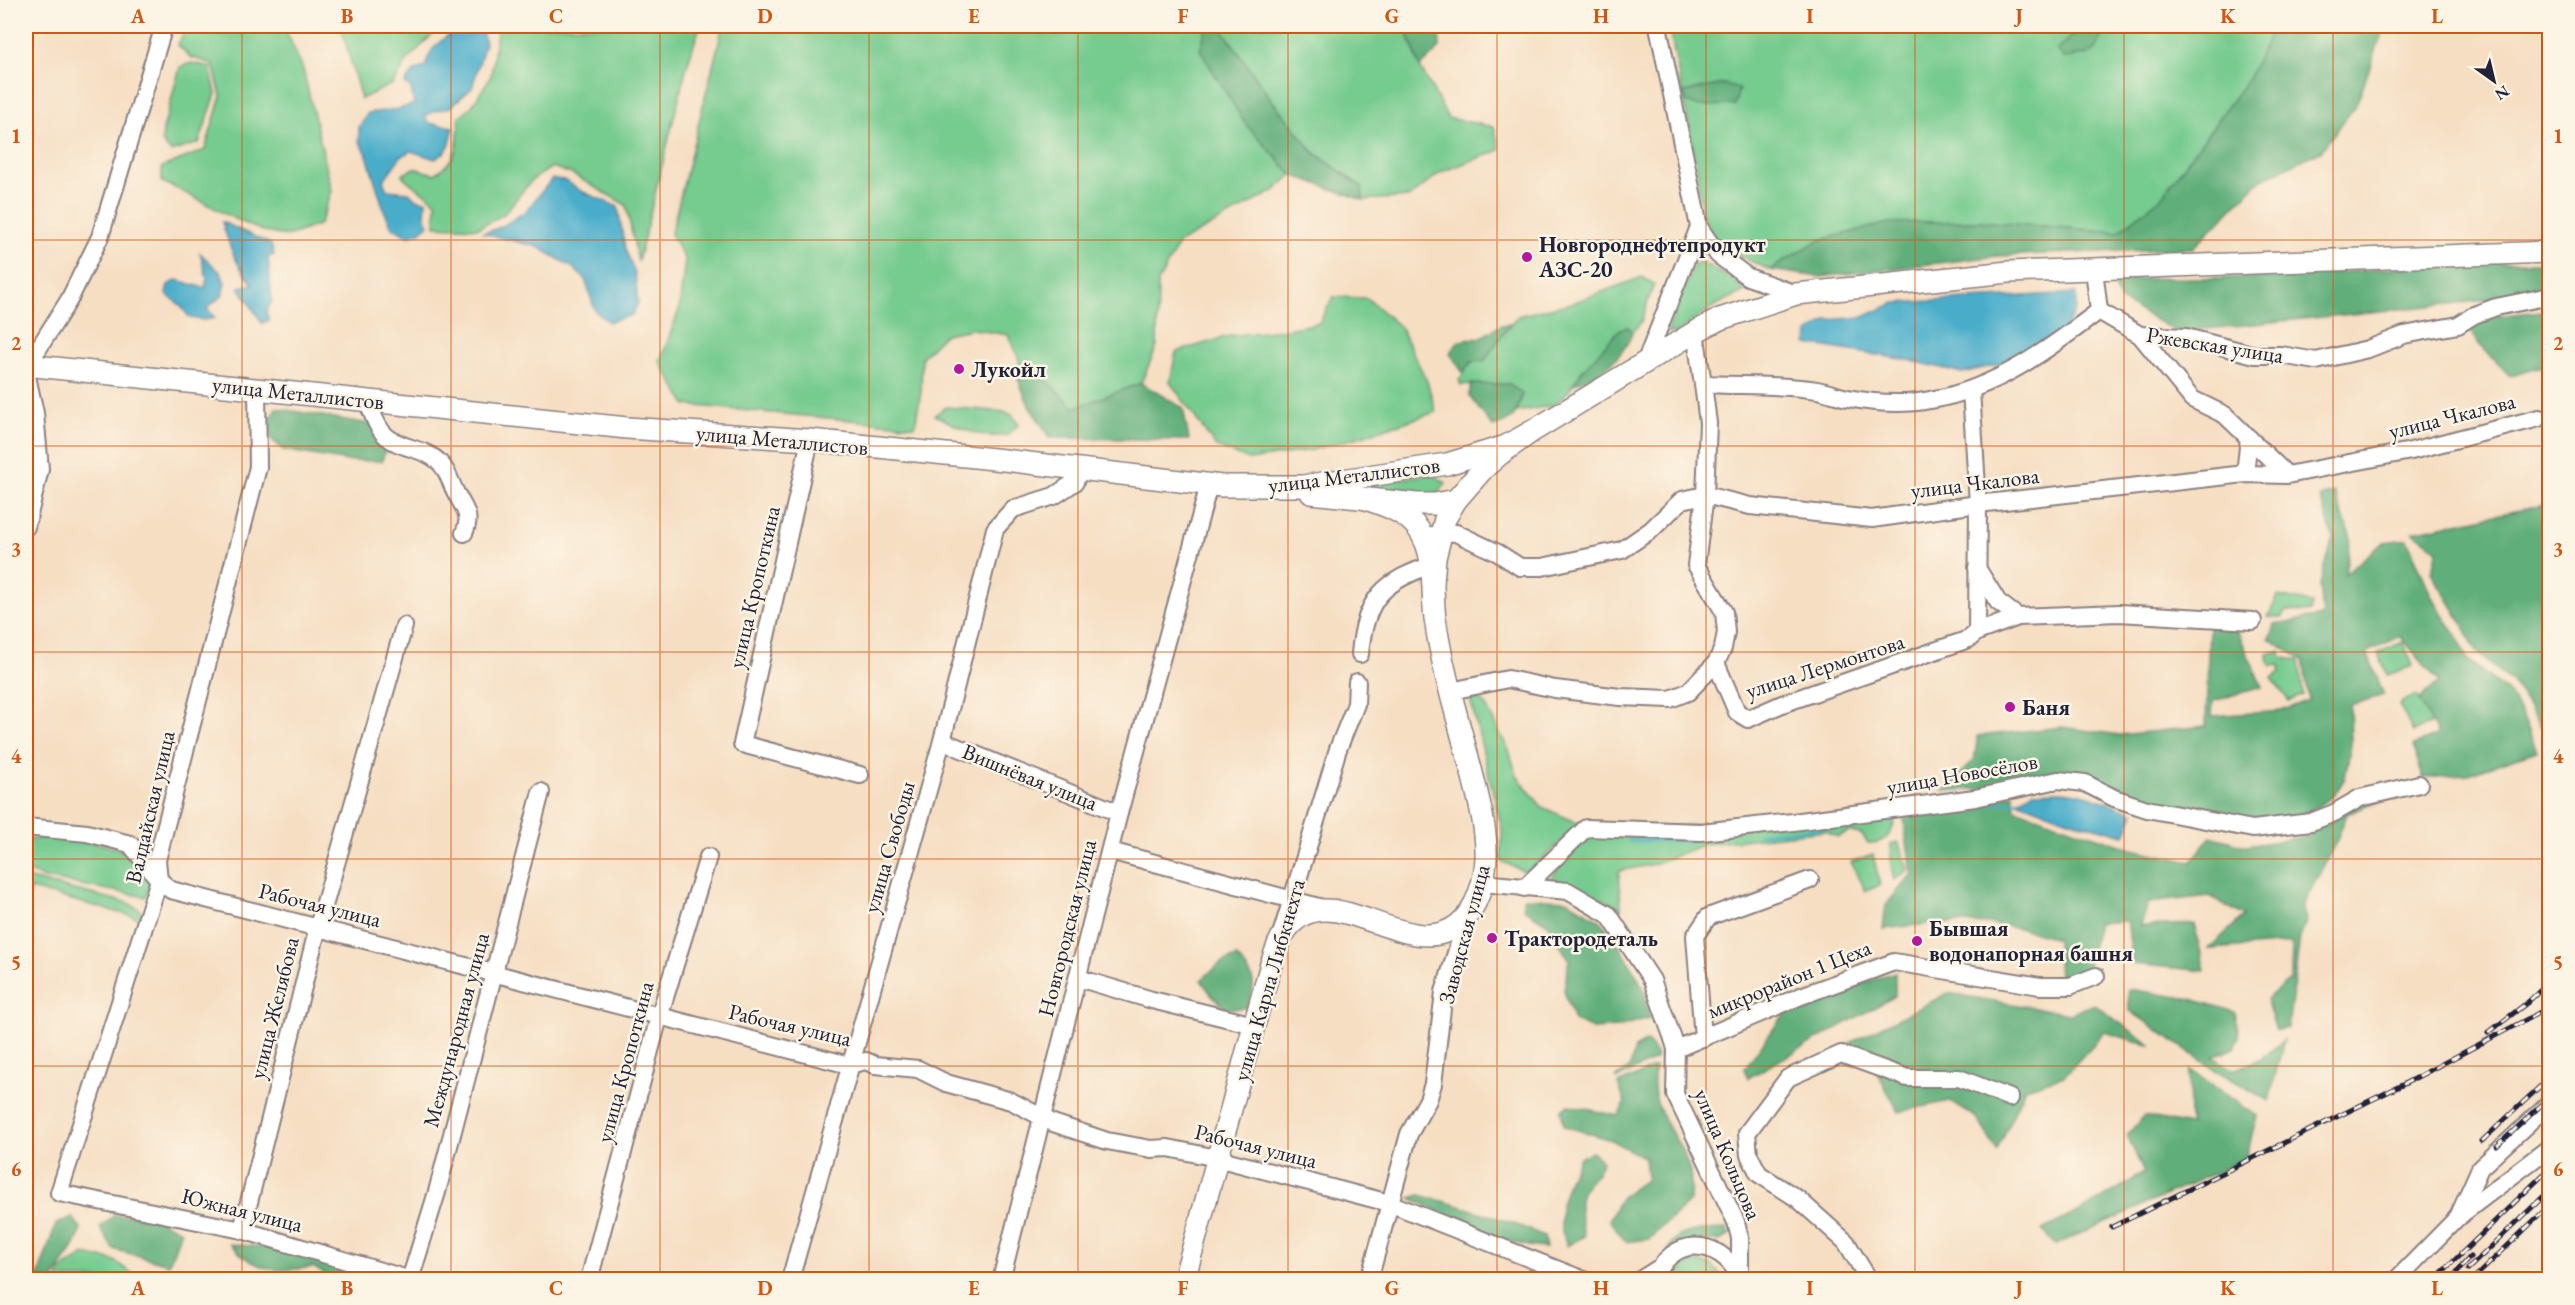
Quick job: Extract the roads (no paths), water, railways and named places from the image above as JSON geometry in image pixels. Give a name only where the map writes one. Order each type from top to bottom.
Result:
[{"type":"main road","points":[[1531,432],[1695,332],[1720,319],[1796,294],[2009,272],[2550,252]]},
{"type":"main road","name":"улица Металлистов","points":[[26,367],[257,388],[627,428],[810,440],[1004,460],[1209,485],[1272,488],[1303,486],[1447,464],[1506,446],[1531,432]]},
{"type":"main road","name":"Заводская улица","points":[[1468,914],[1482,883],[1486,860],[1483,824],[1435,618],[1432,535],[1460,495],[1498,454],[1531,432]]},
{"type":"main road","points":[[1272,488],[1369,500],[1435,504],[1460,495],[1447,464]]},
{"type":"main road","points":[[1369,500],[1405,516],[1432,535]]},
{"type":"main road","points":[[1279,941],[1289,926],[1310,911],[1326,909],[1420,935],[1432,935],[1452,929],[1468,914]]},
{"type":"main road","name":"улица Карла Либкнехта","points":[[1185,1280],[1279,941]]},
{"type":"street","points":[[26,527],[40,470],[35,413],[26,367],[69,300],[100,237],[164,26]]},
{"type":"street","points":[[1658,26],[1699,227],[1718,255],[1748,277],[1796,294]]},
{"type":"street","points":[[1644,363],[1699,227]]},
{"type":"street","points":[[1702,384],[1817,390],[1850,398],[1889,402],[1930,401],[1971,390],[2048,350],[2099,311],[2094,269]]},
{"type":"street","name":"Ржевская улица","points":[[2099,311],[2140,335],[2186,337],[2255,355],[2316,361],[2368,349],[2404,335],[2458,325],[2474,315],[2496,307],[2550,297]]},
{"type":"street","points":[[1695,332],[1707,423],[1705,495],[1696,565],[1724,612],[1726,632],[1723,648],[1716,663]]},
{"type":"street","points":[[2140,335],[2192,399],[2225,415],[2288,475]]},
{"type":"street","name":"Валдайская улица","points":[[59,1193],[159,880],[157,860],[258,467],[257,388]]},
{"type":"street","points":[[1971,390],[1978,504],[1977,632]]},
{"type":"street","points":[[367,400],[379,429],[389,439],[418,450],[439,462],[468,512],[469,523],[465,533]]},
{"type":"street","name":"улица Чкалова","points":[[1705,495],[1750,506],[1872,519],[1978,504],[2245,474],[2288,475],[2411,451],[2539,418]]},
{"type":"street","points":[[2245,474],[2249,438]]},
{"type":"street","name":"улица Кропоткина","points":[[810,440],[742,744],[860,775]]},
{"type":"street","name":"улица Свободы","points":[[790,1280],[942,741],[995,529],[1014,509],[1054,496],[1076,482],[1079,470]]},
{"type":"street","name":"Новгородская улица","points":[[1001,1280],[1119,813],[1209,485]]},
{"type":"street","points":[[1432,535],[1456,533],[1520,567],[1542,567],[1622,550],[1651,530],[1682,500],[1705,495]]},
{"type":"street","points":[[1977,568],[1998,602],[2018,617]]},
{"type":"street","points":[[1360,654],[1362,630],[1378,592],[1391,582],[1433,570]]},
{"type":"street","name":"улица Лермонтова","points":[[1451,691],[1508,679],[1555,689],[1620,697],[1670,699],[1688,692],[1716,663],[1737,712],[1748,719],[1782,704],[1969,639],[1977,632],[2018,617],[2119,613],[2253,621]]},
{"type":"street","name":"улица Желябова","points":[[242,1230],[318,927],[404,626]]},
{"type":"street","name":"улица Карла Либкнехта","points":[[1279,941],[1338,748],[1356,704],[1357,682]]},
{"type":"street","name":"Вишнёвая улица","points":[[942,741],[1119,813]]},
{"type":"street","name":"улица Новосёлов","points":[[1524,888],[1586,828],[1701,832],[1975,798],[2058,780],[2085,783],[2114,798],[2147,809],[2253,828],[2312,822],[2360,798],[2419,784]]},
{"type":"street","name":"Международная улица","points":[[411,1279],[437,1192],[541,792]]},
{"type":"street","name":"Рабочая улица","points":[[26,827],[87,833],[129,844],[159,880],[171,890],[849,1065],[866,1061],[875,1065],[918,1069],[946,1083],[1011,1101],[1042,1117],[1107,1141],[1151,1149],[1168,1148],[1217,1158],[1389,1203],[1557,1275],[1584,1280]]},
{"type":"street","points":[[1110,850],[1326,909]]},
{"type":"street","name":"улица Кропоткина","points":[[589,1280],[659,1017],[708,857]]},
{"type":"street","points":[[1703,1038],[1695,936],[1708,916],[1810,880]]},
{"type":"street","name":"улица Кольцова","points":[[1482,883],[1568,891],[1610,915],[1652,980],[1676,1048],[1675,1094],[1736,1222],[1740,1238]]},
{"type":"street","name":"Заводская улица","points":[[1369,1280],[1409,1134],[1428,1100],[1433,1084],[1444,992],[1468,914]]},
{"type":"street","name":"микрорайон 1 Цеха","points":[[1676,1048],[1801,996],[1894,962],[2040,986],[2070,986],[2096,976]]},
{"type":"street","points":[[1078,978],[1152,1000],[1254,1025]]},
{"type":"street","points":[[1869,1280],[1845,1242],[1798,1199],[1759,1174],[1749,1155],[1747,1133],[1776,1093],[1788,1078],[1841,1054],[1907,1078],[1959,1078],[2010,1098]]},
{"type":"street","points":[[2458,1217],[2480,1168],[2550,1103]]},
{"type":"street","points":[[2396,1280],[2458,1217],[2550,1147]]},
{"type":"street","name":"Южная улица","points":[[59,1193],[242,1230],[411,1279]]},
{"type":"street","points":[[1640,1280],[1657,1274],[1667,1258],[1680,1250],[1694,1246],[1722,1247],[1740,1238],[1739,1278]]},
{"type":"street","points":[[1710,1248],[1733,1264],[1739,1278]]},
{"type":"water","points":[[458,26],[481,26],[485,43],[472,88],[449,108],[437,110],[425,116],[429,123],[453,127],[449,146],[435,159],[411,151],[401,156],[383,181],[387,190],[409,192],[416,199],[426,201],[425,216],[429,224],[420,232],[407,236],[392,227],[384,210],[366,152],[359,141],[359,127],[368,113],[399,109],[414,104],[411,88],[405,84],[416,70],[426,67],[430,53]]},
{"type":"water","points":[[552,179],[565,180],[581,191],[618,207],[625,248],[635,274],[638,303],[632,315],[609,322],[595,311],[585,279],[572,267],[538,247],[483,233],[501,227],[525,212]]},
{"type":"water","points":[[222,222],[271,244],[274,255],[268,257],[272,301],[266,312],[269,320],[262,323],[239,287],[253,284],[230,247]]},
{"type":"water","points":[[200,253],[221,273],[225,283],[222,296],[207,308],[215,318],[204,320],[190,318],[180,305],[166,294],[168,285],[177,280],[205,288],[207,278]]},
{"type":"water","points":[[2076,293],[2076,309],[2064,331],[2018,360],[1962,373],[1908,360],[1807,344],[1808,333],[1828,320],[1863,317],[1895,303]]},
{"type":"water","points":[[2059,791],[2088,796],[2134,813],[2125,835],[2069,820],[2017,801],[2033,792]]},
{"type":"waterway","points":[[1985,804],[2017,801]]},
{"type":"waterway","points":[[1759,834],[1814,829],[1904,816]]},
{"type":"waterway","points":[[1629,841],[1690,840]]},
{"type":"railway","points":[[2488,1033],[2528,1002],[2550,981]]},
{"type":"railway","points":[[2112,1227],[2404,1084],[2550,1007]]},
{"type":"railway","points":[[2482,1141],[2550,1077]]},
{"type":"railway","points":[[2497,1146],[2550,1097]]},
{"type":"railway","points":[[2434,1280],[2550,1168]]},
{"type":"railway","points":[[2468,1269],[2550,1190]]},
{"type":"railway","points":[[2472,1280],[2550,1205]]},
{"type":"railway","points":[[2450,1280],[2470,1257]]},
{"type":"place","name":"Новгороднефтепродукт АЗС-20","points":[[1527,257]]},
{"type":"place","name":"Лукойл","points":[[959,369]]},
{"type":"place","name":"Баня","points":[[2010,707]]},
{"type":"place","name":"Трактородеталь","points":[[1492,938]]},
{"type":"place","name":"Бывшая водонапорная башня","points":[[1917,941]]}]
